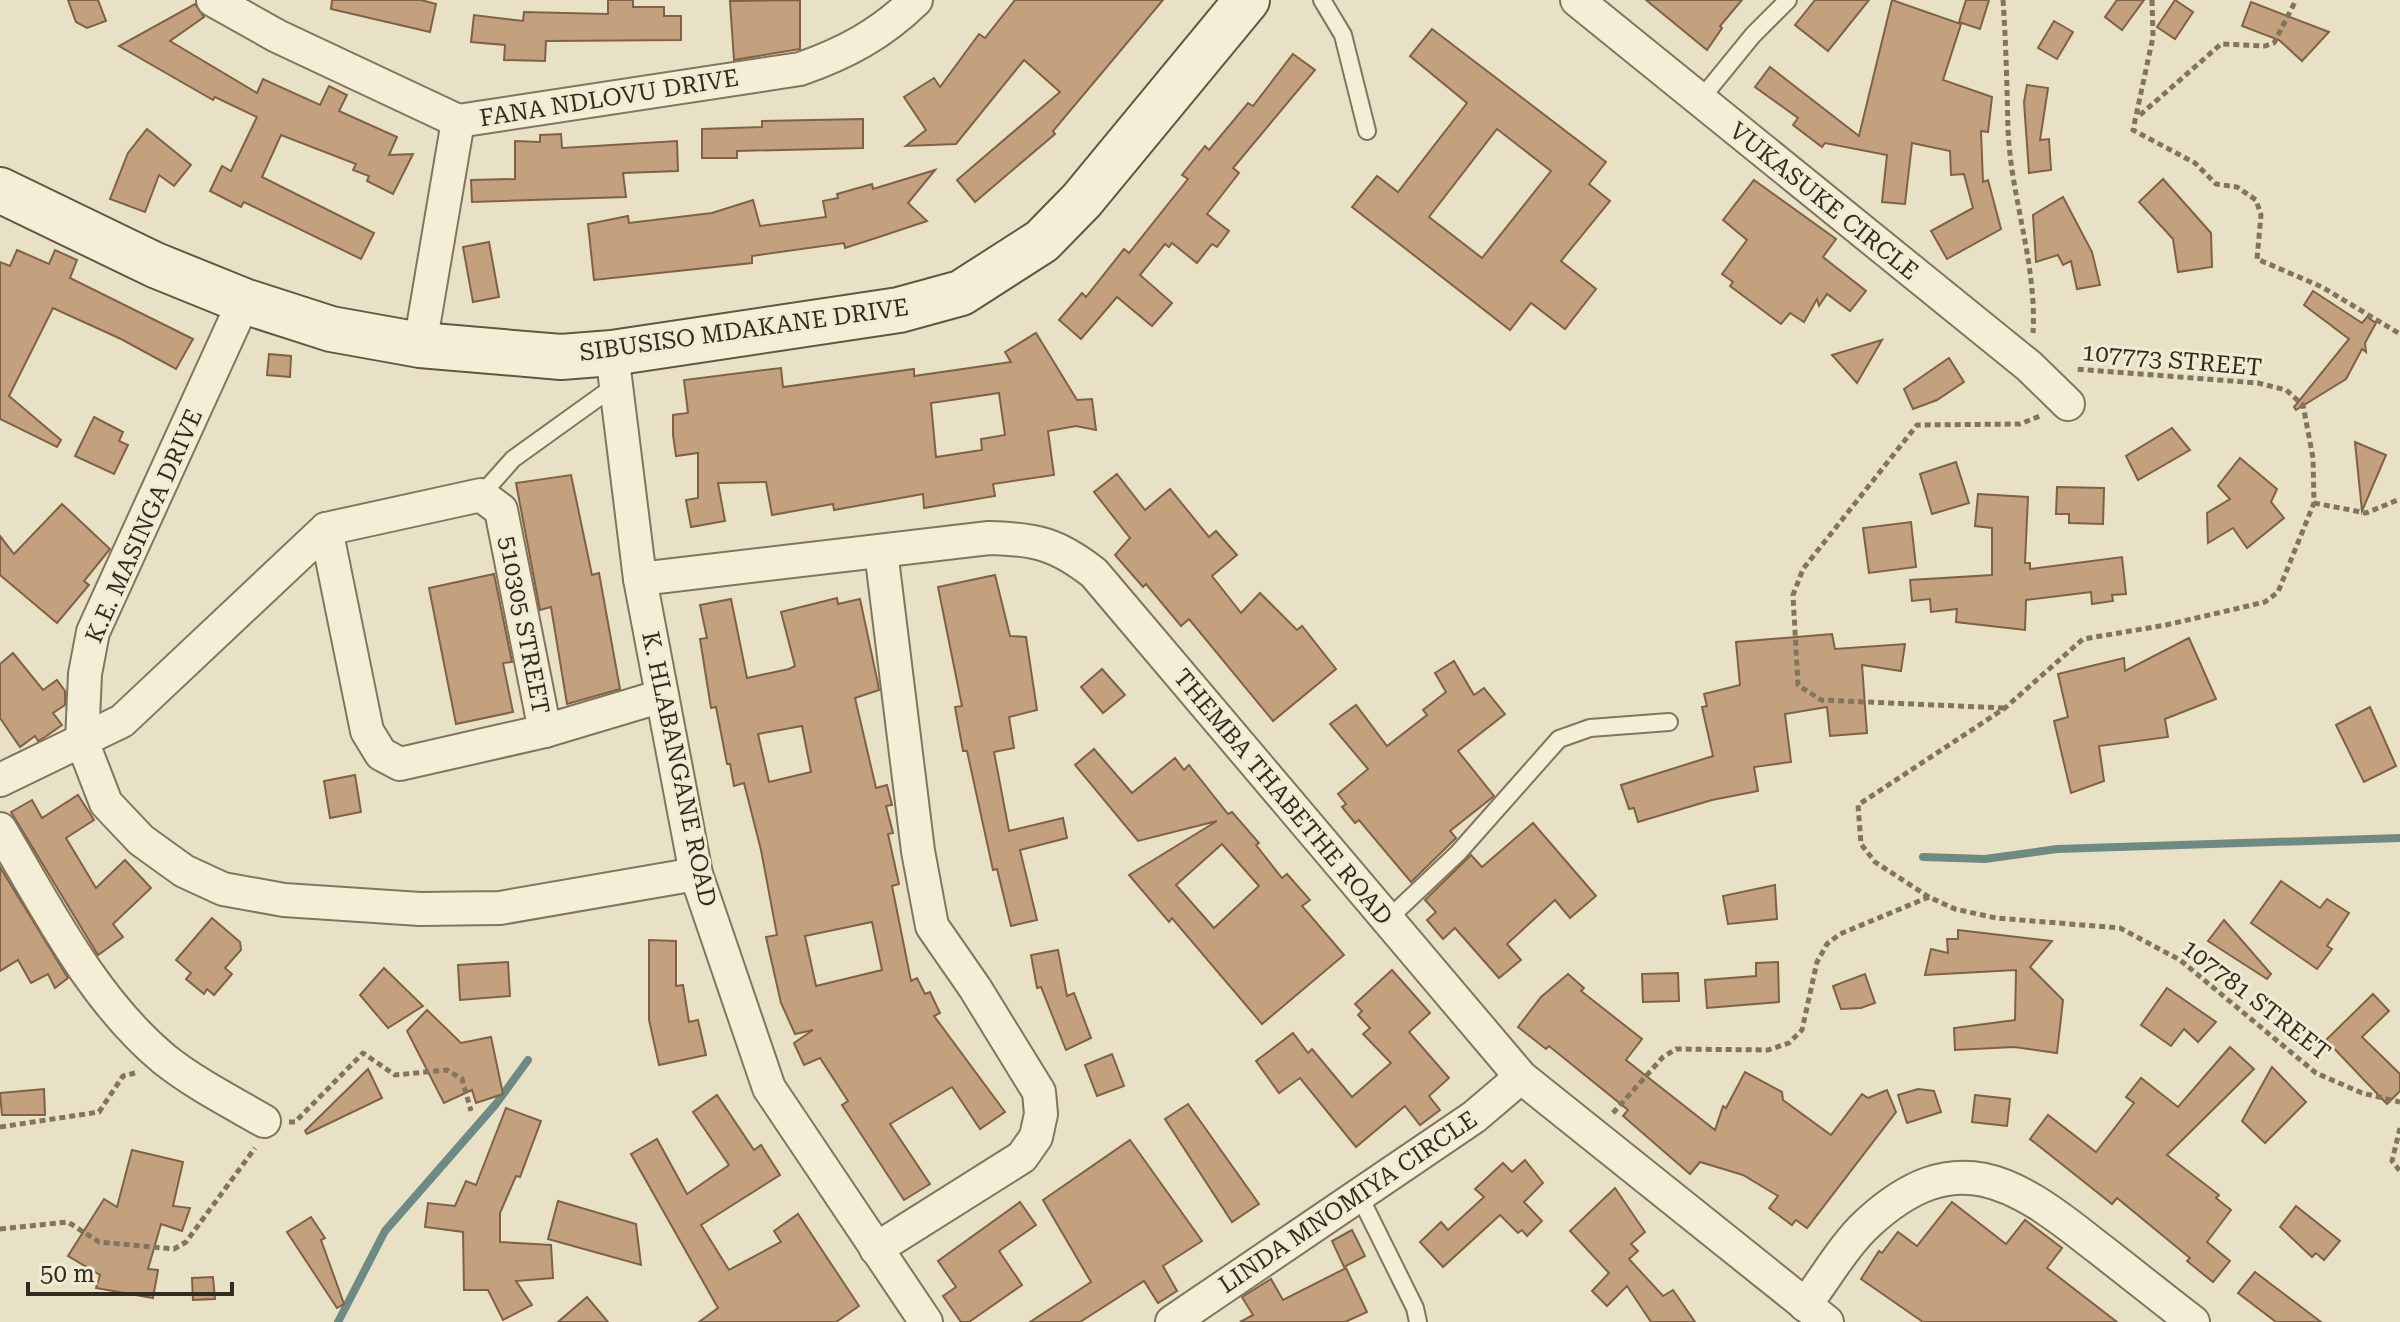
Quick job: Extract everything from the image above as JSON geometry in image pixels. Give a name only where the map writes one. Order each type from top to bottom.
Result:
[{"type":"street","name":"FANA NDLOVU DRIVE","points":[[213,0],[277,36],[458,121],[800,69],[839,56],[875,37],[916,0]]},
{"type":"street","name":"SIBUSISO MDAKANE DRIVE","points":[[0,190],[155,265],[244,301],[331,329],[420,345],[561,357],[614,369],[899,310],[961,293],[1042,241],[1082,200],[1247,0]]},
{"type":"street","name":"VUKASUKE CIRCLE","points":[[1577,0],[2029,366],[2068,404]]},
{"type":"street","points":[[420,345],[458,121]]},
{"type":"street","name":"K.E. MASINGA DRIVE","points":[[244,301],[93,632],[85,674],[82,741],[106,803],[141,840],[184,871],[223,889],[284,900],[420,909],[500,908],[696,874]]},
{"type":"street","name":"K. HLABANGANE ROAD","points":[[614,369],[640,579],[696,874],[769,1088],[926,1322]]},
{"type":"street","points":[[0,780],[122,721],[326,529],[481,495]]},
{"type":"street","name":"510305 STREET","points":[[481,495],[501,510],[545,731]]},
{"type":"street","name":"510305 STREET","points":[[326,529],[367,731],[381,754],[400,764],[545,731],[662,696]]},
{"type":"street","name":"THEMBA THABETHE ROAD","points":[[640,579],[989,538],[1027,539],[1069,553],[1094,573],[1521,1077],[1816,1314]]},
{"type":"street","points":[[876,1249],[1022,1157],[1036,1137],[1041,1114],[1039,1092],[975,988],[932,926],[918,851],[881,551]]},
{"type":"street","points":[[0,829],[63,936],[105,997],[163,1058],[264,1121]]},
{"type":"street","name":"LINDA MNOMIYA CIRCLE","points":[[1172,1322],[1474,1117],[1521,1077]]},
{"type":"street","points":[[1816,1314],[1867,1224],[1916,1187],[1958,1177],[1989,1181],[2037,1199],[2193,1322]]},
{"type":"lane","points":[[1322,0],[1343,35],[1367,131]]},
{"type":"lane","points":[[1700,100],[1753,35],[1788,0]]},
{"type":"lane","points":[[481,495],[513,459],[614,369]]},
{"type":"lane","points":[[1387,920],[1458,853],[1559,739],[1590,728],[1669,722]]},
{"type":"lane","points":[[1359,1195],[1415,1308],[1418,1322]]},
{"type":"path","points":[[2003,0],[2010,100],[2008,131],[2025,230],[2034,329],[2029,366]]},
{"type":"path","points":[[2152,0],[2153,37],[2139,115],[2133,130],[2195,163],[2216,184],[2237,187],[2256,200],[2261,215],[2257,259],[2322,287],[2400,334]]},
{"type":"path","points":[[2139,115],[2221,44],[2265,46],[2274,43],[2296,0]]},
{"type":"path","name":"107773 STREET","points":[[1929,897],[1875,862],[1861,844],[1858,805],[2005,708],[2083,639],[2166,625],[2265,602],[2278,592],[2314,503],[2313,458],[2303,405],[2286,390],[2258,383],[2029,366]]},
{"type":"path","points":[[2005,708],[1821,700],[1798,685],[1793,595],[1803,569],[1917,425],[2020,424],[2068,404]]},
{"type":"path","points":[[2314,503],[2366,513],[2400,499]]},
{"type":"path","points":[[1592,1136],[1663,1057],[1676,1049],[1768,1050],[1789,1043],[1802,1030],[1817,962],[1827,944],[1840,934],[1929,897]]},
{"type":"path","name":"107781 STREET","points":[[1929,897],[1955,909],[1996,918],[2120,928],[2180,960],[2316,1073],[2362,1093],[2400,1102]]},
{"type":"path","points":[[0,1229],[68,1222],[99,1242],[174,1249],[186,1242],[253,1152],[264,1121],[295,1122],[363,1053],[395,1075],[447,1070],[462,1079],[471,1111]]},
{"type":"path","points":[[0,1127],[99,1112],[123,1076],[152,1069],[163,1058]]},
{"type":"path","points":[[2400,1128],[2392,1161],[2400,1171]]},
{"type":"building","points":[[68,0],[98,0],[106,21],[87,28],[76,22]]},
{"type":"building","points":[[332,0],[421,0],[436,4],[430,32],[331,9]]},
{"type":"building","points":[[608,0],[633,0],[633,7],[664,7],[664,16],[681,16],[681,40],[546,41],[545,61],[504,60],[505,45],[471,42],[474,15],[523,21],[524,12],[608,14]]},
{"type":"building","points":[[800,0],[800,49],[734,60],[730,1]]},
{"type":"building","points":[[1015,0],[1163,0],[1053,131],[1055,134],[975,202],[957,180],[1060,92],[1024,60],[956,144],[906,146],[926,130],[904,97],[934,78],[940,87],[979,34],[985,38]]},
{"type":"building","points":[[1646,0],[1742,0],[1720,26],[1722,28],[1707,50]]},
{"type":"building","points":[[1815,0],[1869,0],[1828,51],[1795,25]]},
{"type":"building","points":[[1892,0],[1961,24],[1943,80],[1992,97],[1988,132],[1981,131],[1983,182],[1988,180],[2001,229],[1947,259],[1931,231],[1973,208],[1964,174],[1951,175],[1950,151],[1912,143],[1905,204],[1882,202],[1887,155],[1825,143],[1822,147],[1793,125],[1798,118],[1755,87],[1770,67],[1859,136]]},
{"type":"building","points":[[1966,0],[1989,0],[1980,29],[1959,22]]},
{"type":"building","points":[[2117,0],[2144,0],[2122,30],[2105,17]]},
{"type":"building","points":[[2175,0],[2193,12],[2175,39],[2157,27]]},
{"type":"building","points":[[2251,2],[2329,32],[2302,61],[2279,40],[2242,26]]},
{"type":"building","points":[[195,4],[204,17],[170,41],[257,93],[263,79],[320,105],[329,86],[347,95],[339,111],[397,137],[389,155],[413,154],[393,194],[367,181],[369,176],[353,170],[356,164],[281,135],[262,177],[374,233],[361,259],[244,202],[241,207],[210,191],[222,166],[231,171],[257,117],[215,97],[213,100],[119,46]]},
{"type":"building","points":[[2054,21],[2073,32],[2057,59],[2038,48]]},
{"type":"building","points":[[1432,29],[1606,162],[1589,184],[1610,201],[1561,261],[1596,289],[1565,329],[1531,303],[1510,330],[1352,207],[1377,176],[1398,192],[1467,103],[1410,56]],"holes":[[[1497,129],[1551,171],[1482,258],[1429,217]]]},
{"type":"building","points":[[1293,54],[1315,70],[1233,168],[1239,173],[1207,214],[1229,231],[1217,247],[1212,244],[1197,263],[1172,243],[1169,247],[1165,244],[1140,275],[1172,303],[1152,326],[1117,297],[1081,339],[1059,320],[1082,293],[1086,297],[1124,249],[1129,253],[1188,179],[1182,175],[1205,146],[1209,150],[1248,103],[1253,106]]},
{"type":"building","points":[[2027,85],[2048,88],[2040,140],[2049,139],[2051,170],[2029,173],[2024,102]]},
{"type":"building","points":[[863,119],[863,148],[737,151],[737,158],[702,158],[702,129],[762,127],[762,121]]},
{"type":"building","points":[[147,129],[191,165],[174,186],[159,175],[145,212],[110,199],[128,153]]},
{"type":"building","points":[[561,134],[562,148],[677,141],[678,171],[623,173],[626,197],[472,202],[471,180],[515,179],[515,141],[540,142],[540,135]]},
{"type":"building","points":[[935,170],[908,203],[927,221],[845,248],[844,243],[752,256],[752,263],[594,280],[588,224],[628,216],[629,223],[712,213],[753,200],[760,226],[826,217],[823,201],[838,198],[837,194],[872,184],[873,189]]},
{"type":"building","points":[[2163,179],[2211,233],[2212,267],[2178,272],[2173,239],[2139,202]]},
{"type":"building","points":[[1754,180],[1836,239],[1823,257],[1866,291],[1850,311],[1827,294],[1819,306],[1817,299],[1804,322],[1790,313],[1781,324],[1730,286],[1733,282],[1722,274],[1747,240],[1723,220]]},
{"type":"building","points":[[2063,197],[2092,252],[2100,285],[2077,289],[2071,261],[2063,265],[2058,255],[2036,262],[2033,215]]},
{"type":"building","points":[[489,242],[499,297],[473,302],[463,247]]},
{"type":"building","points":[[17,250],[49,264],[55,250],[77,260],[70,278],[193,339],[176,369],[121,339],[53,308],[9,396],[61,440],[57,447],[0,419],[0,262],[10,266]]},
{"type":"building","points":[[2313,291],[2362,323],[2367,317],[2376,323],[2365,343],[2366,352],[2362,349],[2346,379],[2296,410],[2294,407],[2349,339],[2304,305]]},
{"type":"building","points":[[1036,333],[1077,400],[1092,399],[1096,430],[1076,426],[1048,431],[1054,475],[993,484],[995,496],[924,508],[923,494],[834,510],[833,504],[772,515],[766,482],[718,483],[725,521],[691,527],[686,500],[698,498],[698,453],[676,456],[673,435],[673,415],[688,413],[684,380],[781,368],[783,387],[914,369],[914,376],[1011,362],[1005,352]],"holes":[[[999,393],[1005,435],[981,439],[982,450],[936,457],[931,403]]]},
{"type":"building","points":[[1882,340],[1857,383],[1832,355]]},
{"type":"building","points":[[269,354],[291,356],[290,377],[267,375]]},
{"type":"building","points":[[1949,358],[1964,382],[1937,400],[1913,409],[1904,389]]},
{"type":"building","points":[[94,417],[123,432],[119,441],[128,445],[114,474],[75,456]]},
{"type":"building","points":[[2172,428],[2190,450],[2138,480],[2126,456]]},
{"type":"building","points":[[2355,442],[2386,455],[2362,511]]},
{"type":"building","points":[[2240,458],[2277,489],[2271,502],[2284,518],[2247,548],[2233,528],[2208,543],[2207,513],[2230,499],[2218,486]]},
{"type":"building","points":[[1956,462],[1969,503],[1932,514],[1920,474]]},
{"type":"building","points":[[1117,474],[1145,510],[1170,489],[1209,537],[1216,531],[1237,555],[1212,576],[1241,613],[1260,593],[1297,630],[1302,626],[1336,669],[1273,721],[1189,619],[1181,626],[1146,584],[1143,587],[1115,555],[1130,538],[1094,492]]},
{"type":"building","points":[[571,475],[592,575],[599,573],[620,689],[567,704],[551,607],[540,610],[516,483]]},
{"type":"building","points":[[2057,487],[2104,488],[2103,524],[2069,523],[2069,514],[2056,514]]},
{"type":"building","points":[[1978,494],[2028,497],[2025,563],[2030,563],[2030,569],[2122,557],[2126,594],[2112,595],[2113,601],[2092,604],[2091,592],[2026,600],[2025,630],[1956,622],[1957,609],[1931,612],[1930,599],[1912,601],[1910,580],[1992,575],[1992,528],[1975,526]]},
{"type":"building","points":[[62,504],[110,549],[84,581],[89,585],[57,623],[0,575],[0,536],[14,554]]},
{"type":"building","points":[[1911,522],[1916,567],[1869,573],[1863,528]]},
{"type":"building","points":[[494,574],[512,662],[503,663],[513,712],[456,724],[429,588]]},
{"type":"building","points":[[995,575],[1010,636],[1026,637],[1037,710],[1009,717],[1014,748],[994,752],[1009,831],[1063,818],[1067,838],[1020,850],[1037,920],[1011,926],[997,869],[993,870],[967,751],[963,751],[955,707],[962,706],[938,587]]},
{"type":"building","points":[[837,598],[838,604],[860,599],[879,690],[855,698],[876,788],[887,785],[892,805],[886,806],[893,833],[888,834],[899,884],[892,886],[911,981],[917,978],[925,994],[930,992],[940,1013],[934,1016],[1005,1112],[980,1129],[952,1087],[890,1124],[930,1184],[904,1200],[842,1105],[848,1101],[820,1058],[804,1065],[794,1043],[813,1030],[795,1034],[781,1003],[766,937],[777,935],[761,850],[744,783],[734,786],[716,707],[711,708],[700,639],[707,638],[700,605],[731,599],[747,678],[795,666],[781,612]],"holes":[[[802,726],[811,772],[769,782],[758,734]],[[872,922],[882,970],[816,986],[805,936]]]},
{"type":"building","points":[[1832,634],[1835,649],[1905,644],[1901,671],[1862,665],[1867,733],[1830,736],[1827,707],[1785,714],[1791,762],[1754,767],[1758,791],[1712,800],[1638,822],[1634,808],[1629,809],[1621,785],[1713,756],[1702,707],[1707,706],[1704,694],[1740,685],[1736,642]]},
{"type":"building","points":[[2189,638],[2216,699],[2165,719],[2168,737],[2099,746],[2104,781],[2071,793],[2054,721],[2068,717],[2058,674],[2124,658],[2125,671]]},
{"type":"building","points":[[13,653],[43,690],[57,680],[65,691],[65,705],[53,713],[62,725],[38,741],[35,736],[20,747],[0,718],[0,664]]},
{"type":"building","points":[[1454,661],[1474,695],[1484,688],[1505,714],[1458,751],[1494,796],[1450,831],[1456,838],[1411,882],[1359,820],[1355,823],[1342,807],[1346,804],[1338,794],[1368,769],[1330,724],[1356,705],[1387,746],[1427,715],[1423,710],[1446,692],[1435,673]]},
{"type":"building","points":[[1102,669],[1125,695],[1103,713],[1081,687]]},
{"type":"building","points":[[2370,707],[2396,766],[2364,782],[2336,725]]},
{"type":"building","points":[[1094,749],[1132,793],[1175,758],[1184,770],[1189,765],[1228,814],[1232,812],[1259,843],[1256,845],[1282,878],[1287,874],[1310,900],[1302,906],[1344,955],[1262,1024],[1172,918],[1169,922],[1129,875],[1217,821],[1138,841],[1075,765]],"holes":[[[1222,844],[1259,886],[1214,928],[1176,885]]]},
{"type":"building","points":[[355,775],[361,812],[330,818],[324,781]]},
{"type":"building","points":[[78,795],[94,820],[66,838],[96,888],[125,860],[151,888],[113,924],[123,937],[98,955],[11,812],[32,800],[42,818]]},
{"type":"building","points":[[1533,823],[1596,896],[1570,918],[1555,900],[1507,944],[1521,960],[1499,978],[1455,928],[1443,939],[1427,920],[1436,912],[1425,900],[1471,855],[1482,867]]},
{"type":"building","points":[[0,867],[68,978],[55,988],[48,974],[31,983],[18,960],[0,971]]},
{"type":"building","points":[[2281,881],[2320,908],[2327,899],[2349,913],[2327,946],[2332,949],[2317,969],[2251,923]]},
{"type":"building","points":[[1775,885],[1777,919],[1728,924],[1723,896]]},
{"type":"building","points":[[212,918],[240,942],[241,950],[225,968],[232,974],[214,995],[207,989],[204,994],[186,979],[191,973],[176,960]]},
{"type":"building","points":[[2224,920],[2271,974],[2267,979],[2208,941]]},
{"type":"building","points":[[1958,930],[2052,941],[2030,967],[2063,1000],[2057,1053],[2014,1047],[1955,1050],[1954,1028],[2015,1020],[2016,970],[1925,975],[1931,949],[1948,953],[1947,939],[1958,939]]},
{"type":"building","points":[[649,940],[676,941],[676,986],[683,985],[689,1022],[698,1020],[706,1055],[659,1065],[649,1020]]},
{"type":"building","points":[[1058,950],[1067,996],[1074,993],[1091,1038],[1066,1050],[1041,987],[1037,988],[1031,955]]},
{"type":"building","points":[[508,962],[510,996],[460,1000],[458,965]]},
{"type":"building","points":[[1778,962],[1779,1002],[1707,1008],[1705,980],[1756,976],[1756,963]]},
{"type":"building","points":[[384,968],[423,1006],[388,1028],[360,995]]},
{"type":"building","points":[[1392,970],[1430,1013],[1409,1032],[1449,1078],[1429,1096],[1440,1110],[1420,1125],[1405,1106],[1356,1147],[1300,1078],[1279,1093],[1256,1061],[1293,1033],[1308,1053],[1312,1049],[1352,1097],[1391,1063],[1363,1034],[1370,1028],[1358,1015],[1362,1011],[1355,1004]]},
{"type":"building","points":[[1678,973],[1679,1001],[1643,1002],[1642,974]]},
{"type":"building","points":[[1568,974],[1584,988],[1581,991],[1642,1039],[1626,1060],[1715,1130],[1723,1106],[1726,1108],[1745,1072],[1782,1092],[1783,1100],[1831,1135],[1862,1094],[1868,1098],[1887,1090],[1896,1112],[1807,1228],[1796,1220],[1792,1225],[1769,1208],[1778,1196],[1743,1175],[1700,1162],[1690,1174],[1623,1116],[1628,1110],[1549,1046],[1546,1049],[1518,1027],[1541,997]]},
{"type":"building","points":[[1865,974],[1875,1003],[1861,1008],[1841,1009],[1833,986]]},
{"type":"building","points":[[2167,988],[2216,1022],[2198,1042],[2184,1029],[2171,1046],[2141,1025]]},
{"type":"building","points":[[2373,994],[2389,1011],[2362,1037],[2400,1074],[2400,1091],[2387,1104],[2326,1040]]},
{"type":"building","points":[[427,1010],[461,1043],[491,1037],[503,1094],[476,1103],[472,1090],[444,1103],[407,1031]]},
{"type":"building","points":[[2230,1047],[2254,1069],[2167,1155],[2219,1195],[2216,1198],[2231,1210],[2207,1242],[2230,1261],[2213,1282],[2187,1261],[2190,1258],[2117,1198],[2112,1204],[2030,1139],[2048,1115],[2096,1152],[2134,1103],[2126,1097],[2141,1078],[2178,1107]]},
{"type":"building","points":[[1112,1054],[1124,1086],[1097,1096],[1085,1065]]},
{"type":"building","points":[[2272,1067],[2306,1102],[2265,1143],[2242,1121]]},
{"type":"building","points":[[368,1069],[382,1098],[307,1134],[305,1131]]},
{"type":"building","points":[[44,1089],[45,1115],[2,1115],[0,1093]]},
{"type":"building","points":[[1918,1089],[1934,1091],[1941,1112],[1907,1123],[1898,1095]]},
{"type":"building","points":[[717,1095],[754,1150],[761,1145],[780,1175],[701,1225],[729,1270],[781,1242],[774,1231],[798,1214],[859,1306],[836,1322],[699,1322],[718,1308],[631,1154],[657,1139],[687,1194],[729,1165],[693,1112]]},
{"type":"building","points":[[1975,1095],[2010,1099],[2007,1126],[1972,1122]]},
{"type":"building","points":[[1188,1104],[1259,1204],[1232,1222],[1165,1119]]},
{"type":"building","points":[[506,1108],[541,1121],[520,1177],[516,1176],[500,1213],[500,1242],[551,1245],[553,1278],[516,1281],[532,1305],[503,1320],[488,1290],[464,1290],[463,1232],[425,1227],[428,1203],[455,1206],[466,1181],[476,1185]]},
{"type":"building","points":[[1130,1140],[1202,1241],[1163,1266],[1177,1291],[1158,1303],[1144,1281],[1080,1322],[1030,1322],[1091,1282],[1043,1200]]},
{"type":"building","points":[[132,1150],[183,1162],[173,1206],[190,1208],[182,1231],[161,1224],[148,1269],[158,1270],[153,1298],[96,1288],[100,1275],[68,1256],[104,1199],[117,1207]]},
{"type":"building","points":[[1525,1160],[1543,1183],[1524,1202],[1542,1221],[1527,1236],[1522,1230],[1518,1233],[1500,1215],[1443,1267],[1420,1242],[1441,1222],[1448,1230],[1484,1197],[1475,1189],[1503,1163],[1512,1172]]},
{"type":"building","points":[[1615,1188],[1645,1232],[1631,1244],[1638,1251],[1629,1259],[1663,1296],[1673,1290],[1695,1322],[1651,1322],[1627,1286],[1607,1306],[1592,1291],[1609,1273],[1570,1231]]},
{"type":"building","points":[[558,1201],[636,1224],[641,1265],[548,1239]]},
{"type":"building","points":[[1020,1202],[1036,1225],[999,1251],[1022,1285],[969,1322],[961,1322],[943,1296],[956,1287],[938,1261]]},
{"type":"building","points":[[1952,1202],[2006,1244],[2025,1220],[2062,1248],[2047,1268],[2117,1322],[1923,1322],[1861,1279],[1879,1251],[1882,1253],[1898,1232],[1917,1246]]},
{"type":"building","points":[[2296,1206],[2340,1241],[2324,1260],[2316,1253],[2312,1257],[2280,1227]]},
{"type":"building","points":[[311,1217],[325,1238],[321,1240],[344,1304],[337,1308],[287,1232]]},
{"type":"building","points":[[1352,1230],[1365,1256],[1344,1267],[1332,1241]]},
{"type":"building","points":[[1346,1268],[1367,1312],[1345,1322],[1240,1322],[1253,1315],[1242,1297],[1271,1279],[1283,1300]]},
{"type":"building","points":[[2255,1272],[2321,1322],[2276,1322],[2238,1293]]},
{"type":"building","points":[[213,1277],[215,1299],[193,1300],[192,1278]]},
{"type":"building","points":[[587,1297],[608,1322],[558,1322]]},
{"type":"waterway","points":[[1923,857],[1985,859],[2057,849],[2400,838]]},
{"type":"waterway","points":[[338,1322],[385,1231],[496,1104],[528,1060]]}]
